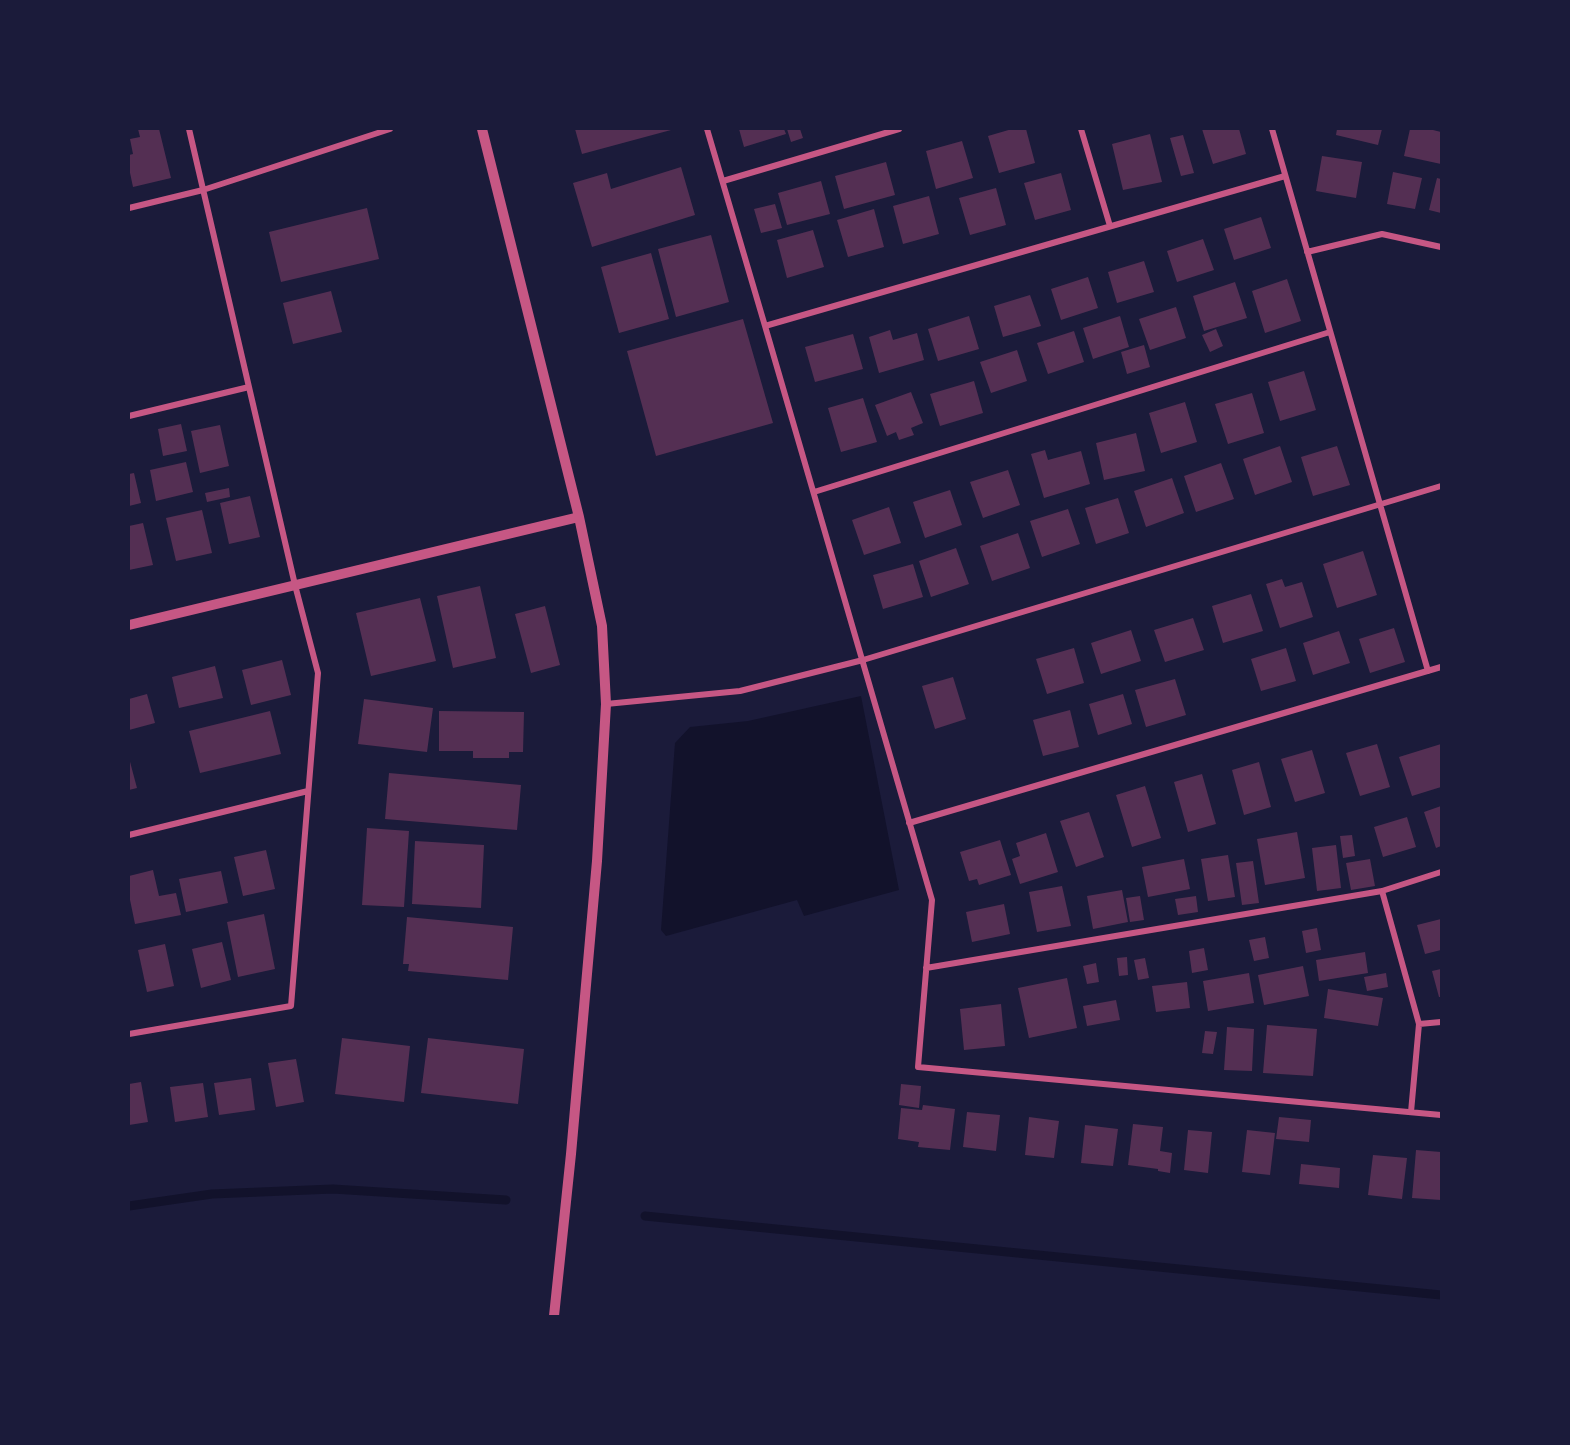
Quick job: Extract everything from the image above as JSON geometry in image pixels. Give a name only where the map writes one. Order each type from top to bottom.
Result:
[{"type":"street","points":[[129,1034],[291,1006],[318,673],[295,585],[189,129]]},
{"type":"street","points":[[129,208],[203,190],[390,129]]},
{"type":"street","points":[[482,129],[579,517],[602,626],[606,704],[597,861],[554,1316]]},
{"type":"street","points":[[707,129],[932,900],[918,1067],[1441,1115]]},
{"type":"street","points":[[723,182],[899,129]]},
{"type":"street","points":[[1081,129],[1110,226]]},
{"type":"street","points":[[1272,129],[1428,671]]},
{"type":"street","points":[[765,326],[1285,176]]},
{"type":"street","points":[[1307,252],[1382,234],[1441,247]]},
{"type":"street","points":[[814,492],[1330,332]]},
{"type":"street","points":[[129,416],[249,387]]},
{"type":"street","points":[[606,704],[740,692],[862,660],[1441,486]]},
{"type":"street","points":[[129,625],[579,517]]},
{"type":"street","points":[[909,823],[1441,667]]},
{"type":"street","points":[[129,835],[308,791]]},
{"type":"street","points":[[926,968],[1382,891],[1441,872]]},
{"type":"street","points":[[1382,891],[1419,1024],[1411,1112]]},
{"type":"street","points":[[1419,1024],[1441,1022]]},
{"type":"shaded area","points":[[861,696],[899,890],[804,916],[797,900],[666,936],[661,930],[675,743],[690,727],[748,721]]},
{"type":"building","points":[[138,129],[159,129],[171,178],[133,187],[129,168],[129,155],[133,154],[130,139],[140,137]]},
{"type":"building","points":[[575,129],[671,129],[671,130],[582,154]]},
{"type":"building","points":[[739,129],[784,129],[786,134],[744,147]]},
{"type":"building","points":[[787,129],[800,129],[803,138],[791,142]]},
{"type":"building","points":[[1012,129],[1026,129],[1035,163],[999,173],[988,136]]},
{"type":"building","points":[[1202,129],[1239,129],[1246,154],[1213,164]]},
{"type":"building","points":[[1337,129],[1382,129],[1378,145],[1336,135]]},
{"type":"building","points":[[1410,129],[1429,129],[1441,132],[1441,164],[1404,156]]},
{"type":"building","points":[[1150,134],[1162,182],[1123,190],[1112,144]]},
{"type":"building","points":[[1183,135],[1194,173],[1181,176],[1170,138]]},
{"type":"building","points":[[962,141],[973,178],[936,189],[926,151]]},
{"type":"building","points":[[1322,156],[1362,162],[1356,198],[1316,191]]},
{"type":"building","points":[[886,162],[895,195],[844,209],[835,176]]},
{"type":"building","points":[[681,167],[695,215],[592,247],[573,183],[607,173],[611,189]]},
{"type":"building","points":[[1393,172],[1422,178],[1415,209],[1387,204]]},
{"type":"building","points":[[1061,173],[1071,210],[1035,220],[1024,183]]},
{"type":"building","points":[[1437,178],[1441,179],[1441,213],[1429,210]]},
{"type":"building","points":[[821,181],[830,214],[787,225],[778,193]]},
{"type":"building","points":[[996,188],[1006,225],[970,235],[959,198]]},
{"type":"building","points":[[929,196],[939,234],[903,244],[893,206]]},
{"type":"building","points":[[775,204],[782,228],[761,233],[754,209]]},
{"type":"building","points":[[367,208],[379,259],[281,282],[269,232]]},
{"type":"building","points":[[874,209],[884,247],[848,257],[837,220]]},
{"type":"building","points":[[1261,217],[1271,248],[1234,260],[1224,229]]},
{"type":"building","points":[[813,230],[824,267],[787,278],[777,240]]},
{"type":"building","points":[[711,235],[729,302],[676,317],[658,249]]},
{"type":"building","points":[[1203,239],[1214,270],[1177,282],[1167,251]]},
{"type":"building","points":[[651,253],[669,319],[619,333],[601,267]]},
{"type":"building","points":[[1144,261],[1154,292],[1117,303],[1108,272]]},
{"type":"building","points":[[1088,277],[1098,308],[1061,320],[1051,289]]},
{"type":"building","points":[[1287,279],[1301,321],[1265,333],[1252,291]]},
{"type":"building","points":[[1235,282],[1247,318],[1204,331],[1193,296]]},
{"type":"building","points":[[331,291],[342,332],[293,344],[283,303]]},
{"type":"building","points":[[1030,295],[1041,326],[1003,337],[994,306]]},
{"type":"building","points":[[1176,307],[1186,338],[1150,350],[1139,319]]},
{"type":"building","points":[[969,316],[979,349],[938,361],[928,329]]},
{"type":"building","points":[[1120,316],[1129,347],[1093,359],[1083,328]]},
{"type":"building","points":[[743,319],[773,423],[656,456],[627,351]]},
{"type":"building","points":[[1216,329],[1223,346],[1210,352],[1202,335]]},
{"type":"building","points":[[890,330],[893,340],[917,333],[924,360],[879,373],[869,337]]},
{"type":"building","points":[[1074,331],[1084,362],[1048,374],[1037,343]]},
{"type":"building","points":[[853,334],[863,369],[815,382],[805,347]]},
{"type":"building","points":[[1144,345],[1150,367],[1127,374],[1121,352]]},
{"type":"building","points":[[1017,350],[1027,381],[991,393],[980,362]]},
{"type":"building","points":[[1304,371],[1316,410],[1280,421],[1268,382]]},
{"type":"building","points":[[974,381],[983,413],[940,426],[930,394]]},
{"type":"building","points":[[911,392],[923,423],[911,428],[914,435],[899,440],[896,432],[887,436],[875,405]]},
{"type":"building","points":[[1252,393],[1264,433],[1228,444],[1215,404]]},
{"type":"building","points":[[863,398],[877,442],[841,452],[828,408]]},
{"type":"building","points":[[1185,402],[1197,442],[1161,453],[1149,413]]},
{"type":"building","points":[[181,424],[187,451],[163,456],[158,429]]},
{"type":"building","points":[[220,425],[229,466],[200,473],[191,431]]},
{"type":"building","points":[[1136,433],[1145,471],[1104,480],[1096,443]]},
{"type":"building","points":[[1280,446],[1292,482],[1255,495],[1243,459]]},
{"type":"building","points":[[1337,446],[1350,485],[1313,496],[1301,457]]},
{"type":"building","points":[[1045,450],[1048,460],[1081,451],[1090,484],[1044,498],[1031,454]]},
{"type":"building","points":[[186,462],[193,492],[156,501],[150,470]]},
{"type":"building","points":[[1221,463],[1234,499],[1196,512],[1184,476]]},
{"type":"building","points":[[1008,470],[1020,505],[983,518],[970,482]]},
{"type":"building","points":[[134,473],[141,503],[129,506],[129,474]]},
{"type":"building","points":[[1172,478],[1184,513],[1146,527],[1134,491]]},
{"type":"building","points":[[229,488],[230,497],[207,502],[205,493]]},
{"type":"building","points":[[950,490],[962,525],[925,538],[913,502]]},
{"type":"building","points":[[250,496],[260,537],[229,544],[220,503]]},
{"type":"building","points":[[1118,498],[1129,533],[1096,544],[1085,508]]},
{"type":"building","points":[[889,507],[901,543],[864,555],[852,520]]},
{"type":"building","points":[[1068,509],[1080,544],[1042,557],[1030,521]]},
{"type":"building","points":[[202,510],[212,553],[176,561],[166,518]]},
{"type":"building","points":[[143,523],[153,565],[129,570],[129,526]]},
{"type":"building","points":[[1018,533],[1030,568],[992,581],[980,546]]},
{"type":"building","points":[[956,548],[969,584],[931,597],[919,561]]},
{"type":"building","points":[[1363,551],[1377,595],[1337,608],[1323,564]]},
{"type":"building","points":[[913,564],[923,597],[883,609],[873,575]]},
{"type":"building","points":[[1282,579],[1285,587],[1302,582],[1313,617],[1280,628],[1266,584]]},
{"type":"building","points":[[480,586],[496,658],[453,668],[437,596]]},
{"type":"building","points":[[1251,594],[1263,631],[1223,643],[1212,606]]},
{"type":"building","points":[[420,598],[436,661],[371,676],[356,613]]},
{"type":"building","points":[[545,606],[560,665],[531,673],[515,614]]},
{"type":"building","points":[[1193,618],[1204,650],[1165,662],[1154,630]]},
{"type":"building","points":[[1394,628],[1405,662],[1370,673],[1359,639]]},
{"type":"building","points":[[1131,630],[1141,661],[1101,674],[1091,643]]},
{"type":"building","points":[[1339,631],[1350,663],[1313,675],[1303,643]]},
{"type":"building","points":[[1074,648],[1084,683],[1047,694],[1036,659]]},
{"type":"building","points":[[1286,648],[1296,681],[1261,691],[1251,659]]},
{"type":"building","points":[[282,660],[291,695],[251,705],[242,670]]},
{"type":"building","points":[[215,666],[223,698],[179,708],[172,677]]},
{"type":"building","points":[[953,677],[966,719],[935,729],[922,686]]},
{"type":"building","points":[[1175,679],[1186,715],[1146,727],[1135,690]]},
{"type":"building","points":[[147,694],[155,723],[129,730],[129,699]]},
{"type":"building","points":[[1123,694],[1132,724],[1098,735],[1089,704]]},
{"type":"building","points":[[364,699],[433,708],[427,752],[358,744]]},
{"type":"building","points":[[1070,710],[1079,747],[1043,756],[1033,720]]},
{"type":"building","points":[[270,711],[281,754],[200,773],[189,731]]},
{"type":"building","points":[[439,711],[524,712],[523,752],[509,752],[509,758],[473,758],[473,751],[439,751]]},
{"type":"building","points":[[1377,744],[1390,787],[1360,796],[1346,753]]},
{"type":"building","points":[[1441,744],[1441,787],[1412,796],[1399,757]]},
{"type":"building","points":[[1312,750],[1325,793],[1295,802],[1281,759]]},
{"type":"building","points":[[129,758],[137,788],[129,790]]},
{"type":"building","points":[[1259,762],[1271,807],[1244,815],[1232,770]]},
{"type":"building","points":[[389,773],[521,785],[517,830],[385,819]]},
{"type":"building","points":[[1202,774],[1216,824],[1188,832],[1174,782]]},
{"type":"building","points":[[1145,786],[1161,838],[1132,847],[1116,795]]},
{"type":"building","points":[[1441,806],[1441,846],[1436,848],[1424,812]]},
{"type":"building","points":[[1089,812],[1104,857],[1076,867],[1060,821]]},
{"type":"building","points":[[1407,817],[1416,847],[1383,857],[1374,827]]},
{"type":"building","points":[[367,828],[409,831],[404,907],[362,905]]},
{"type":"building","points":[[1297,832],[1305,878],[1265,885],[1257,839]]},
{"type":"building","points":[[1046,833],[1058,872],[1020,884],[1012,859],[1020,856],[1016,843]]},
{"type":"building","points":[[1352,835],[1355,856],[1343,858],[1340,836]]},
{"type":"building","points":[[1000,840],[1011,875],[979,885],[977,879],[969,881],[960,852]]},
{"type":"building","points":[[415,841],[484,845],[481,908],[412,904]]},
{"type":"building","points":[[1336,845],[1341,888],[1317,891],[1312,848]]},
{"type":"building","points":[[266,850],[275,889],[243,896],[234,857]]},
{"type":"building","points":[[1228,855],[1235,897],[1208,901],[1201,859]]},
{"type":"building","points":[[1184,859],[1190,889],[1148,897],[1142,867]]},
{"type":"building","points":[[1370,859],[1375,886],[1351,890],[1346,863]]},
{"type":"building","points":[[1253,861],[1259,903],[1242,905],[1236,863]]},
{"type":"building","points":[[153,870],[159,896],[176,893],[181,915],[135,924],[129,895],[129,876]]},
{"type":"building","points":[[221,871],[228,903],[186,912],[179,879]]},
{"type":"building","points":[[1062,886],[1071,926],[1037,932],[1029,892]]},
{"type":"building","points":[[1122,890],[1128,922],[1093,929],[1087,896]]},
{"type":"building","points":[[1140,896],[1144,920],[1130,922],[1126,898]]},
{"type":"building","points":[[1196,896],[1198,912],[1178,915],[1175,899]]},
{"type":"building","points":[[1004,904],[1010,934],[972,942],[966,912]]},
{"type":"building","points":[[264,914],[275,969],[238,977],[227,922]]},
{"type":"building","points":[[407,917],[513,927],[508,980],[408,971],[409,964],[403,964]]},
{"type":"building","points":[[1441,919],[1441,950],[1425,954],[1417,925]]},
{"type":"building","points":[[1317,928],[1321,950],[1306,953],[1302,931]]},
{"type":"building","points":[[1265,937],[1269,958],[1254,961],[1249,940]]},
{"type":"building","points":[[222,942],[231,980],[201,988],[192,949]]},
{"type":"building","points":[[165,944],[174,986],[147,992],[138,950]]},
{"type":"building","points":[[1204,948],[1208,970],[1192,973],[1189,951]]},
{"type":"building","points":[[1365,952],[1368,973],[1319,981],[1316,960]]},
{"type":"building","points":[[1127,957],[1128,975],[1119,976],[1117,958]]},
{"type":"building","points":[[1145,958],[1149,978],[1138,980],[1134,960]]},
{"type":"building","points":[[1096,963],[1099,982],[1087,984],[1083,966]]},
{"type":"building","points":[[1303,966],[1309,996],[1264,1005],[1258,975]]},
{"type":"building","points":[[1441,969],[1441,997],[1439,997],[1432,971]]},
{"type":"building","points":[[1249,973],[1254,1003],[1208,1011],[1203,981]]},
{"type":"building","points":[[1386,973],[1388,987],[1367,991],[1364,977]]},
{"type":"building","points":[[1067,978],[1077,1028],[1029,1038],[1018,988]]},
{"type":"building","points":[[1187,982],[1190,1008],[1156,1012],[1152,986]]},
{"type":"building","points":[[1328,989],[1383,998],[1378,1026],[1324,1018]]},
{"type":"building","points":[[1116,1000],[1120,1020],[1087,1026],[1083,1006]]},
{"type":"building","points":[[1001,1004],[1005,1046],[964,1050],[960,1009]]},
{"type":"building","points":[[1267,1025],[1317,1029],[1313,1076],[1263,1073]]},
{"type":"building","points":[[1227,1027],[1254,1029],[1252,1071],[1224,1070]]},
{"type":"building","points":[[1205,1031],[1217,1032],[1213,1054],[1202,1053]]},
{"type":"building","points":[[342,1038],[410,1046],[404,1102],[335,1094]]},
{"type":"building","points":[[428,1038],[524,1049],[518,1104],[421,1093]]},
{"type":"building","points":[[296,1059],[304,1102],[276,1107],[268,1063]]},
{"type":"building","points":[[251,1078],[255,1110],[219,1115],[214,1083]]},
{"type":"building","points":[[141,1082],[148,1122],[129,1125],[129,1084]]},
{"type":"building","points":[[203,1083],[208,1117],[175,1122],[170,1087]]},
{"type":"building","points":[[901,1084],[921,1086],[919,1108],[899,1105]]},
{"type":"building","points":[[923,1105],[955,1109],[950,1150],[918,1147],[919,1142],[898,1139],[901,1108],[922,1110]]},
{"type":"building","points":[[967,1112],[1000,1115],[996,1151],[963,1147]]},
{"type":"building","points":[[1029,1117],[1059,1121],[1054,1158],[1025,1155]]},
{"type":"building","points":[[1279,1117],[1311,1120],[1309,1142],[1276,1139]]},
{"type":"building","points":[[1133,1124],[1163,1127],[1160,1151],[1172,1153],[1170,1173],[1128,1165]]},
{"type":"building","points":[[1085,1125],[1118,1129],[1113,1166],[1081,1163]]},
{"type":"building","points":[[1188,1130],[1212,1132],[1208,1173],[1184,1170]]},
{"type":"building","points":[[1247,1130],[1275,1133],[1270,1175],[1242,1172]]},
{"type":"building","points":[[1416,1150],[1441,1152],[1441,1200],[1412,1198]]},
{"type":"building","points":[[1373,1155],[1407,1158],[1402,1199],[1368,1195]]},
{"type":"building","points":[[1301,1164],[1340,1168],[1339,1188],[1299,1184]]},
{"type":"waterway","points":[[129,1206],[212,1194],[333,1189],[506,1200]]},
{"type":"waterway","points":[[645,1216],[1441,1295]]}]
